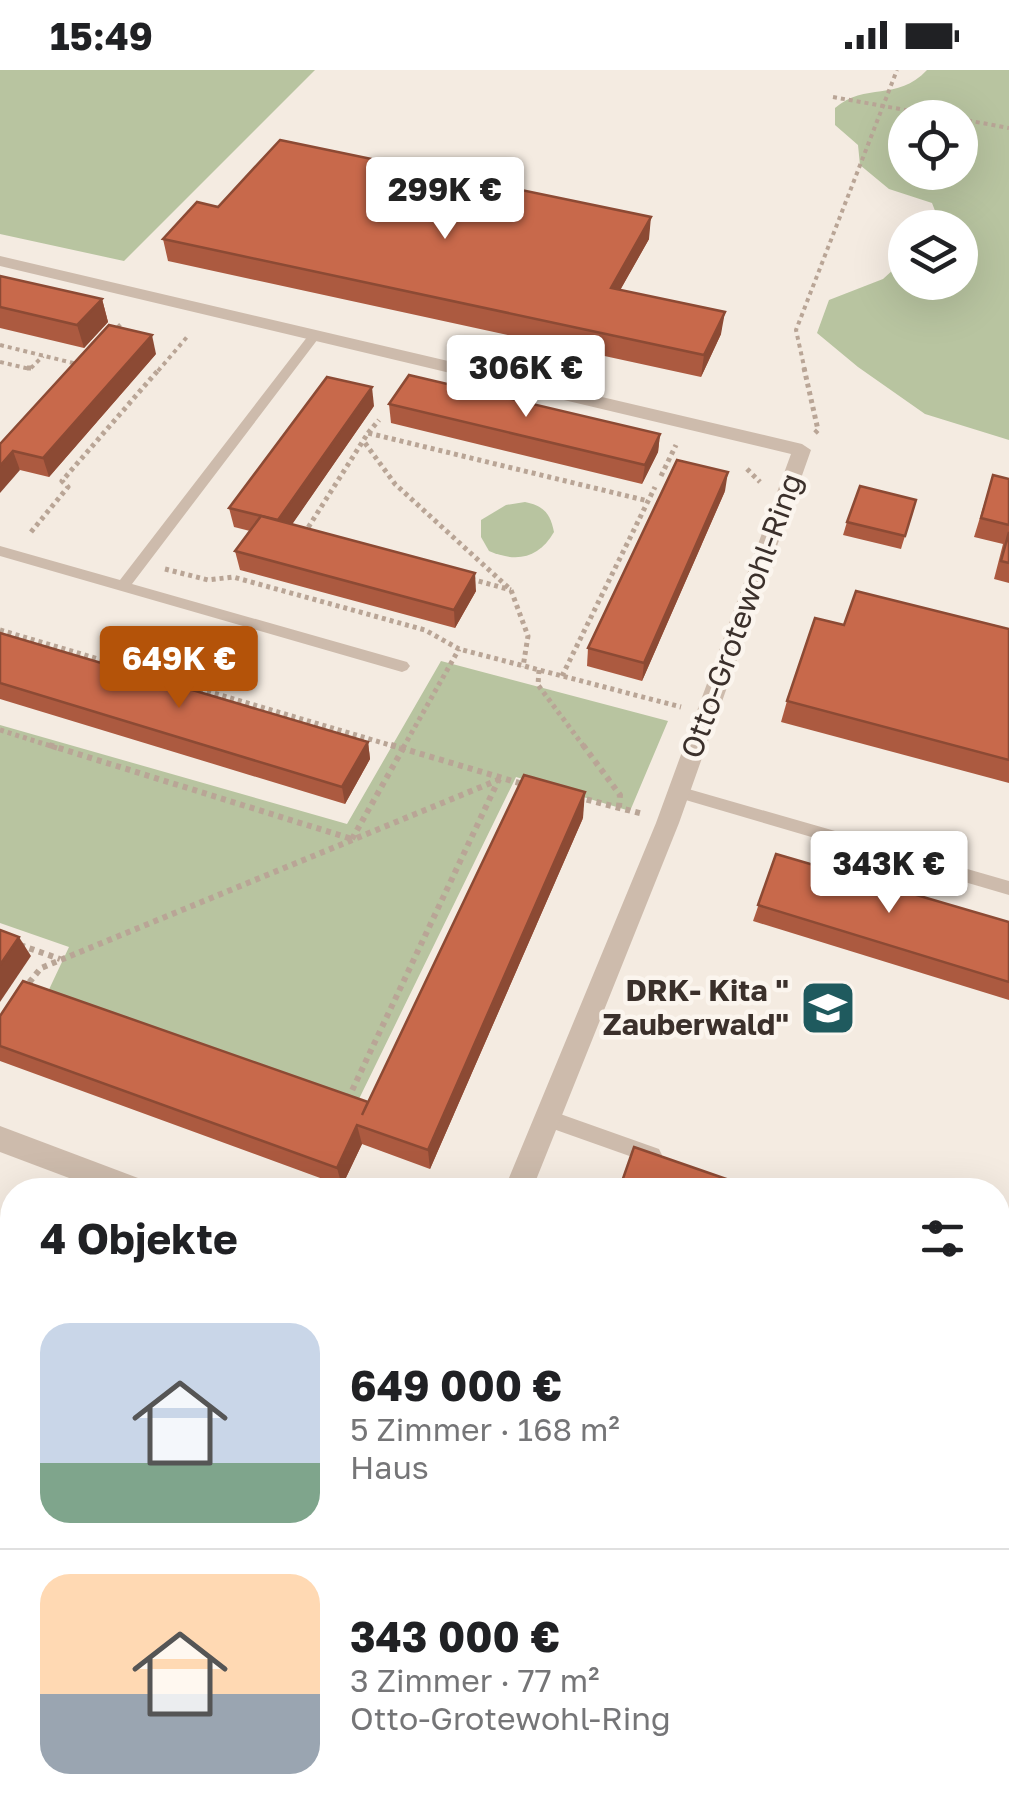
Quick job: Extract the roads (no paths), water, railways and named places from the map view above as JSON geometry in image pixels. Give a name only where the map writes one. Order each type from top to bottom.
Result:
[{"type":"street","name":"Otto-Grotewohl-Ring","points":[[0,261],[802,450],[678,792],[523,1178]]},
{"type":"street","points":[[0,1139],[104,1178]]},
{"type":"lane","points":[[123,586],[315,335]]},
{"type":"lane","points":[[0,552],[402,666]]},
{"type":"lane","points":[[678,792],[1009,888]]},
{"type":"lane","points":[[549,1120],[679,1164]]},
{"type":"place","name":"DRK- Kita \" Zauberwald\"","points":[[828,1008]]}]
